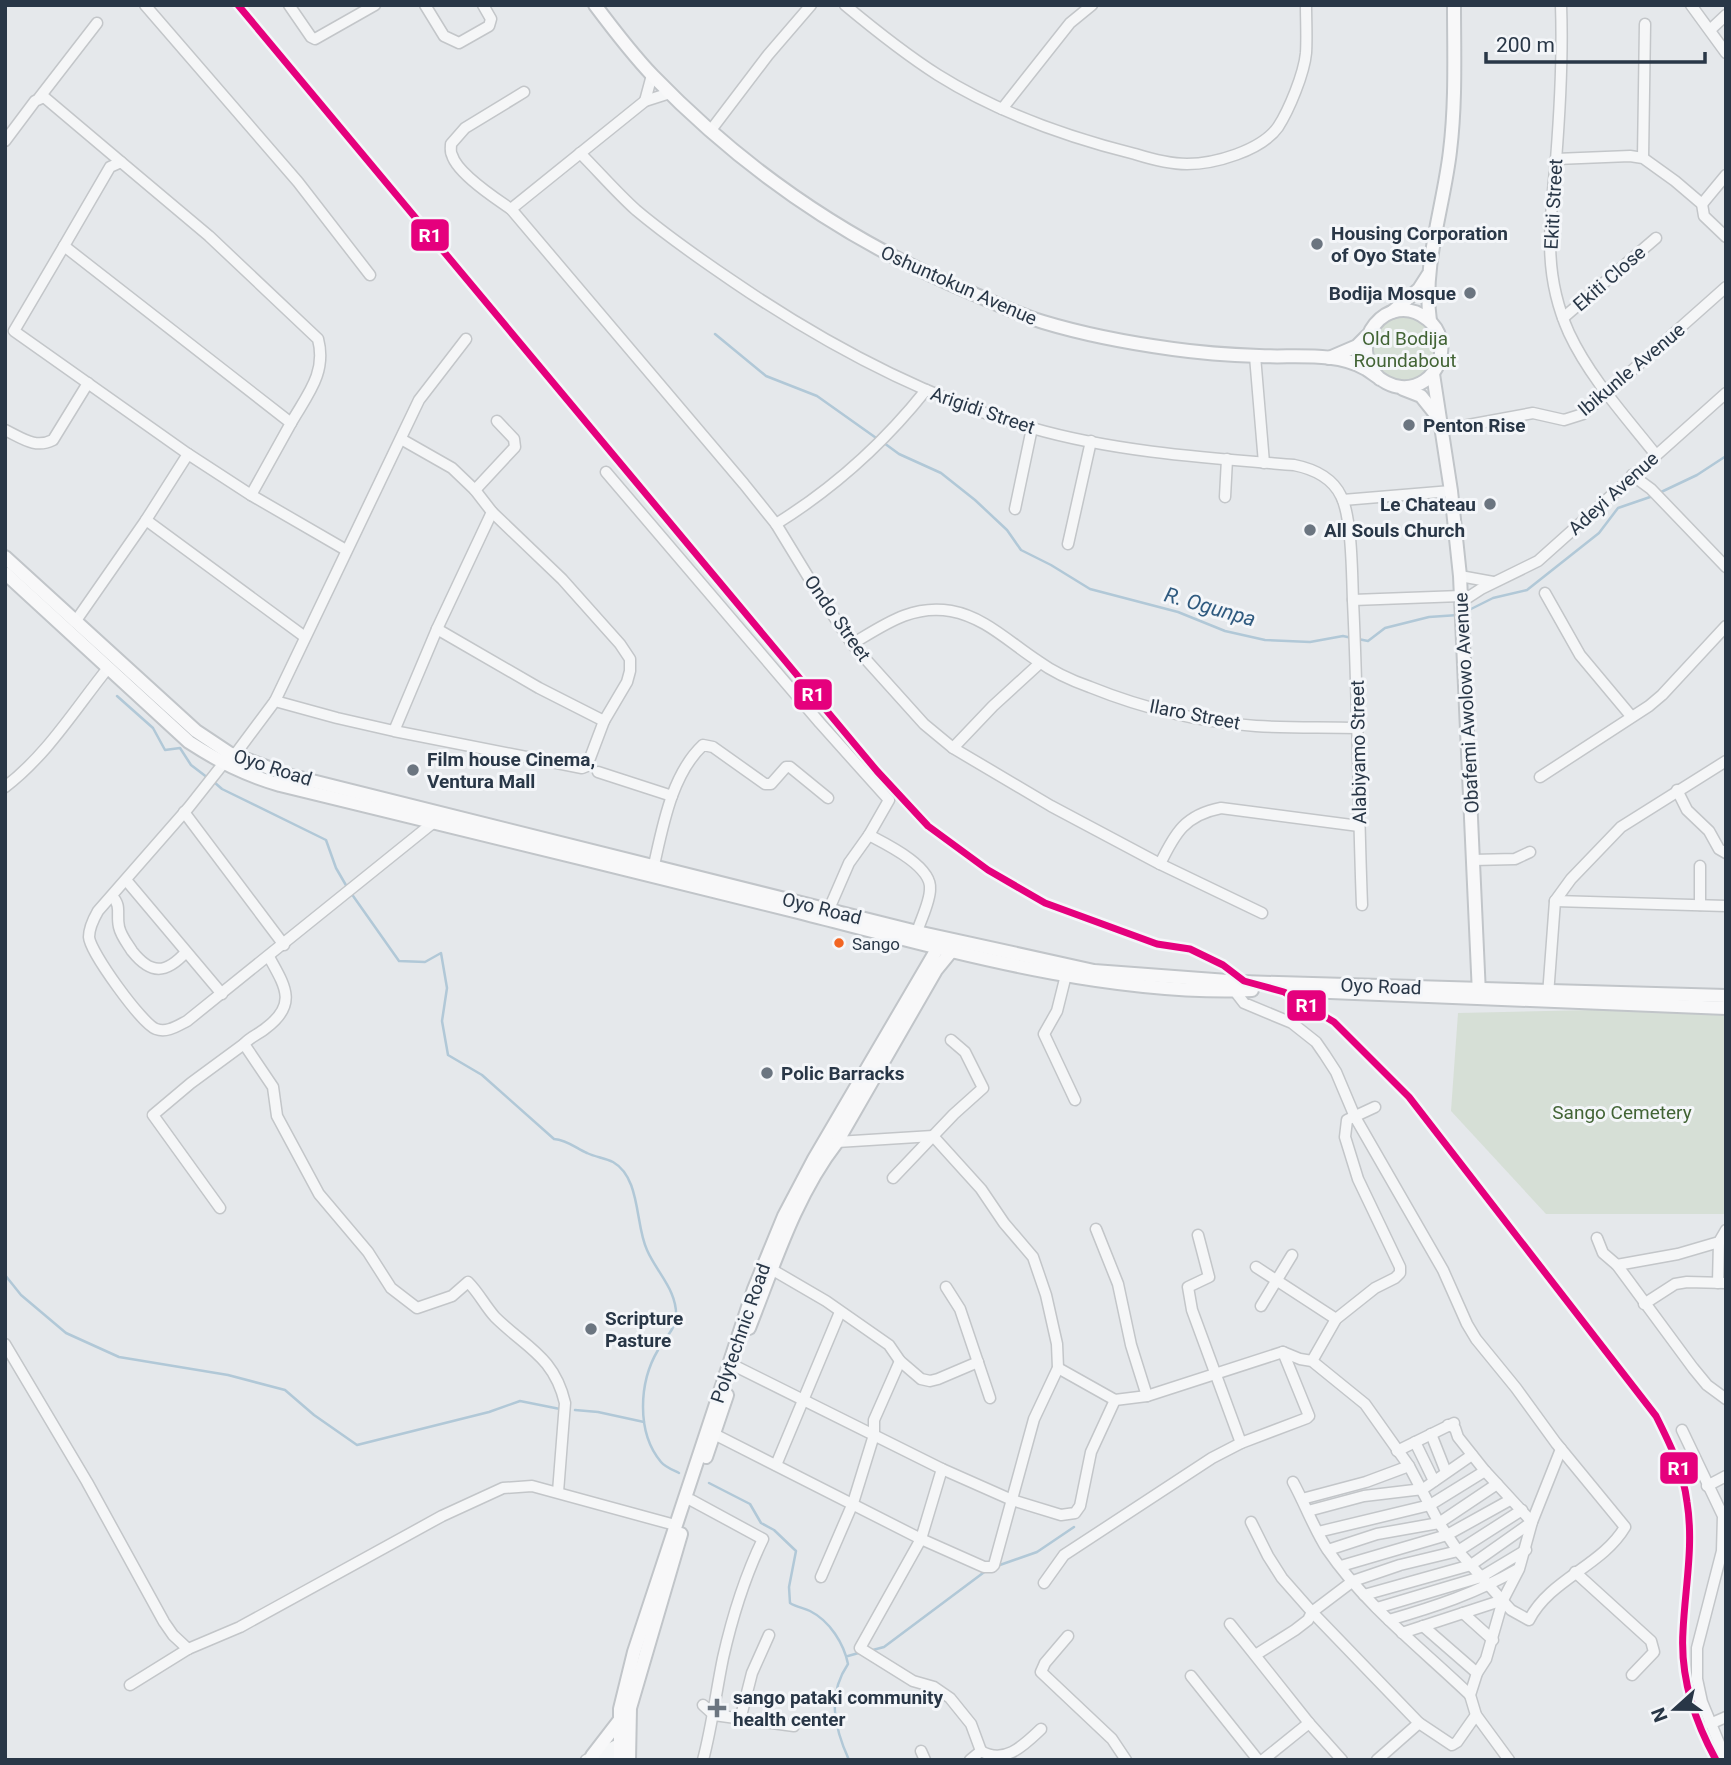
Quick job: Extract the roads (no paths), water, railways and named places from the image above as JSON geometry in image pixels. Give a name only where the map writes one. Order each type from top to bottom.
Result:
[{"type":"main road","name":"Oshuntokun Avenue","points":[[595,5],[652,75],[711,130],[776,184],[885,254],[1042,322],[1119,341],[1174,349],[1255,356],[1329,358],[1355,363],[1386,382]]},
{"type":"main road","points":[[1386,382],[1410,387],[1427,380],[1438,366],[1442,347],[1440,337],[1430,321],[1427,302],[1451,149],[1454,5]]},
{"type":"main road","points":[[1430,272],[1419,289],[1382,317],[1368,334],[1366,355],[1371,369],[1386,382],[1421,396],[1441,425]]},
{"type":"main road","points":[[1392,312],[1412,311],[1430,321]]},
{"type":"main road","name":"Oshuntokun Avenue","points":[[1329,358],[1357,346],[1368,334]]},
{"type":"main road","name":"Obafemi Awolowo Avenue","points":[[1433,374],[1451,491],[1460,576],[1479,994]]},
{"type":"main road","name":"Oyo Road","points":[[5,557],[187,724],[233,755],[288,775],[631,866],[914,937],[1094,971],[1338,994],[1726,996]]},
{"type":"main road","name":"Oyo Road","points":[[5,573],[188,742],[223,764],[280,785],[434,822],[631,866],[654,865],[829,909],[914,937]]},
{"type":"main road","points":[[914,937],[926,967]]},
{"type":"main road","name":"Polytechnic Road","points":[[624,1751],[630,1708],[642,1660],[684,1511],[733,1364],[771,1269],[818,1169],[837,1142],[926,967],[941,943]]},
{"type":"main road","name":"Oyo Road","points":[[955,946],[1066,975],[1143,986],[1237,986]]},
{"type":"main road","name":"Polytechnic Road","points":[[624,1751],[620,1721],[622,1696],[634,1652],[675,1525],[691,1500],[714,1434],[754,1289],[784,1216],[814,1158],[891,1035],[955,946]]},
{"type":"main road","name":"Oyo Road","points":[[1548,996],[1726,1009]]},
{"type":"main road","points":[[594,1759],[620,1721]]},
{"type":"street","points":[[145,5],[298,182],[370,275]]},
{"type":"street","points":[[289,5],[315,39],[375,5]]},
{"type":"street","points":[[425,5],[444,36],[459,43],[489,26],[491,19],[483,5]]},
{"type":"street","points":[[711,130],[768,55],[811,5]]},
{"type":"street","points":[[845,5],[882,36],[940,76],[1002,109],[1109,148],[1160,161],[1186,164],[1233,156],[1276,130],[1289,105],[1306,55],[1306,5]]},
{"type":"street","points":[[1002,109],[1070,23],[1092,5]]},
{"type":"street","name":"Ekiti Street","points":[[1561,5],[1562,39],[1549,255],[1563,318],[1582,356],[1656,455]]},
{"type":"street","points":[[1691,5],[1726,53]]},
{"type":"street","points":[[1710,30],[1726,15]]},
{"type":"street","points":[[6,137],[97,23]]},
{"type":"street","points":[[1643,158],[1644,24]]},
{"type":"street","points":[[645,101],[652,75]]},
{"type":"street","name":"Ondo Street","points":[[524,92],[465,128],[451,144],[452,156],[460,168],[512,209],[776,524],[852,643],[924,724],[953,748],[1018,787],[1160,864],[1262,913]]},
{"type":"street","points":[[512,209],[645,101],[670,93]]},
{"type":"street","points":[[39,98],[50,100],[209,236],[318,339],[322,359],[320,369],[251,495]]},
{"type":"street","name":"Arigidi Street","points":[[580,153],[635,209],[688,251],[765,303],[843,349],[926,390],[1032,428],[1091,441],[1309,468],[1326,476],[1343,500]]},
{"type":"street","points":[[1556,159],[1630,156],[1643,158],[1702,204],[1704,216],[1726,237]]},
{"type":"street","points":[[121,162],[110,167],[64,246],[10,328],[188,454],[251,495],[346,550]]},
{"type":"street","points":[[1702,204],[1726,175]]},
{"type":"street","name":"Ekiti Close","points":[[1563,318],[1656,237]]},
{"type":"street","points":[[64,246],[290,423]]},
{"type":"street","name":"Ibikunle Avenue","points":[[1441,425],[1533,413],[1557,419],[1573,418],[1608,393],[1726,287]]},
{"type":"street","points":[[233,755],[275,701],[419,400],[466,339]]},
{"type":"street","points":[[1255,356],[1264,463]]},
{"type":"street","points":[[5,430],[36,445],[53,440],[88,383]]},
{"type":"street","points":[[776,524],[814,500],[874,449],[900,423],[926,390]]},
{"type":"street","name":"Adeyi Avenue","points":[[1461,607],[1494,583],[1538,561],[1726,393]]},
{"type":"street","points":[[475,491],[515,447],[514,439],[497,421]]},
{"type":"street","points":[[1015,509],[1032,428]]},
{"type":"street","points":[[275,701],[394,730],[582,768],[587,766],[604,721],[626,682],[630,659],[562,579],[492,512],[452,468],[401,439]]},
{"type":"street","points":[[1068,544],[1091,441]]},
{"type":"street","points":[[75,622],[188,454]]},
{"type":"street","points":[[1225,497],[1227,459]]},
{"type":"street","points":[[606,472],[811,713],[889,800],[849,863],[829,909]]},
{"type":"street","points":[[1632,475],[1651,489],[1726,567]]},
{"type":"street","points":[[1451,491],[1343,500],[1350,545],[1353,600],[1461,607]]},
{"type":"street","points":[[394,730],[436,629],[492,512]]},
{"type":"street","points":[[146,520],[305,637]]},
{"type":"street","points":[[1460,576],[1494,583]]},
{"type":"street","points":[[1545,593],[1580,655],[1631,716]]},
{"type":"street","name":"Alabiyamo Street","points":[[1353,600],[1362,905]]},
{"type":"street","name":"Ilaro Street","points":[[852,643],[917,610],[952,611],[993,629],[1040,663],[1090,687],[1146,706],[1198,718],[1255,726],[1358,728]]},
{"type":"street","points":[[1540,777],[1662,695],[1726,626]]},
{"type":"street","points":[[436,629],[539,688],[604,721]]},
{"type":"street","points":[[953,748],[1040,663]]},
{"type":"street","points":[[5,787],[24,773],[45,750],[108,668]]},
{"type":"street","points":[[654,865],[672,796],[701,747],[707,745],[765,784],[771,785],[786,767],[790,767],[828,797]]},
{"type":"street","points":[[1548,996],[1555,901],[1571,879],[1621,827],[1726,761]]},
{"type":"street","points":[[223,764],[112,895],[94,919],[89,937],[104,967],[143,1019],[155,1028],[170,1030],[187,1021],[434,822]]},
{"type":"street","points":[[598,772],[672,796]]},
{"type":"street","points":[[1677,790],[1687,810],[1709,831],[1719,849],[1726,853]]},
{"type":"street","points":[[1160,864],[1175,833],[1196,816],[1212,809],[1359,826]]},
{"type":"street","points":[[184,812],[284,945]]},
{"type":"street","points":[[869,835],[910,858],[930,884],[930,892],[914,937]]},
{"type":"street","points":[[1474,860],[1515,859],[1530,852]]},
{"type":"street","points":[[1700,866],[1700,905]]},
{"type":"street","points":[[126,880],[222,994]]},
{"type":"street","points":[[112,895],[119,906],[120,931],[141,962],[149,967],[165,969],[186,952]]},
{"type":"street","points":[[1555,901],[1726,906]]},
{"type":"street","points":[[220,1208],[153,1115],[277,1018],[287,1001],[286,987],[269,957]]},
{"type":"street","points":[[1066,975],[1054,1017],[1044,1034],[1075,1100]]},
{"type":"street","points":[[1058,1368],[1115,1400],[1147,1396],[1283,1352],[1312,1361],[1365,1404],[1409,1466],[1439,1523],[1458,1551],[1511,1609],[1529,1620],[1541,1602],[1614,1545],[1626,1527],[1561,1449],[1467,1325],[1443,1270],[1355,1117],[1336,1072],[1316,1042],[1292,1023],[1244,1003],[1237,994],[1237,986]]},
{"type":"street","points":[[894,1178],[954,1114],[983,1088],[965,1052],[951,1040]]},
{"type":"street","points":[[244,1044],[273,1087],[277,1116],[319,1194],[368,1252],[391,1288],[417,1308],[452,1296],[468,1282],[504,1326],[536,1350],[552,1371],[562,1390],[565,1403],[558,1492]]},
{"type":"street","points":[[1312,1361],[1336,1319],[1374,1288],[1400,1273],[1400,1267],[1358,1179],[1349,1152],[1345,1127],[1347,1120],[1375,1107]]},
{"type":"street","points":[[837,1142],[933,1136]]},
{"type":"street","points":[[714,1434],[921,1539],[984,1567],[992,1567],[1034,1419],[1058,1368],[1058,1344],[1032,1257],[981,1189],[933,1136]]},
{"type":"street","points":[[1096,1229],[1118,1284],[1131,1345],[1147,1396]]},
{"type":"street","points":[[1644,1304],[1675,1284],[1722,1283],[1719,1242],[1726,1230]]},
{"type":"street","points":[[1198,1235],[1209,1277],[1188,1287],[1192,1310],[1241,1443]]},
{"type":"street","points":[[1597,1238],[1603,1253],[1617,1265],[1693,1368],[1707,1385],[1726,1399]]},
{"type":"street","points":[[1617,1265],[1678,1254],[1719,1242]]},
{"type":"street","points":[[1261,1306],[1292,1255]]},
{"type":"street","points":[[1256,1267],[1336,1319]]},
{"type":"street","points":[[771,1269],[826,1301],[889,1345],[900,1361],[921,1379],[930,1381],[978,1362]]},
{"type":"street","points":[[946,1287],[960,1310],[990,1398]]},
{"type":"street","points":[[776,1465],[839,1312]]},
{"type":"street","points":[[5,1344],[159,1614],[173,1635],[188,1649]]},
{"type":"street","points":[[1044,1583],[1064,1555],[1212,1458],[1241,1443],[1308,1417],[1283,1352]]},
{"type":"street","points":[[821,1577],[853,1503],[874,1435],[874,1420],[900,1361]]},
{"type":"street","points":[[733,1364],[942,1469],[1012,1500],[1061,1515],[1074,1513],[1080,1506],[1091,1452],[1115,1400]]},
{"type":"street","points":[[1397,1451],[1451,1424],[1485,1471],[1532,1522]]},
{"type":"street","points":[[1682,1430],[1720,1508],[1724,1526],[1722,1550],[1697,1647],[1697,1679],[1702,1702],[1726,1759]]},
{"type":"street","points":[[1431,1434],[1446,1472]]},
{"type":"street","points":[[1416,1442],[1434,1481]]},
{"type":"street","points":[[1470,1695],[1477,1673],[1486,1659],[1503,1600],[1519,1569],[1532,1522],[1561,1449]]},
{"type":"street","points":[[1308,1511],[1364,1496],[1423,1489],[1472,1455]]},
{"type":"street","points":[[1302,1499],[1366,1482],[1409,1466]]},
{"type":"street","points":[[942,1469],[921,1539],[860,1648],[913,1681],[934,1687],[950,1698],[971,1724],[981,1751],[994,1757],[1007,1757],[1041,1729]]},
{"type":"street","points":[[1318,1532],[1430,1505],[1485,1471]]},
{"type":"street","points":[[1707,1486],[1726,1476]]},
{"type":"street","points":[[1293,1482],[1328,1550],[1364,1595],[1470,1695],[1476,1715],[1509,1760]]},
{"type":"street","points":[[1328,1550],[1377,1534],[1439,1523],[1497,1484]]},
{"type":"street","points":[[130,1685],[188,1649],[240,1627],[442,1516],[503,1488],[524,1485],[558,1492],[675,1525]]},
{"type":"street","points":[[691,1500],[763,1539],[752,1563],[728,1637],[703,1760]]},
{"type":"street","points":[[1341,1566],[1447,1535],[1510,1500]]},
{"type":"street","points":[[1256,1654],[1296,1630],[1308,1620],[1312,1612],[1353,1581],[1400,1565],[1458,1551],[1522,1510]]},
{"type":"street","points":[[1251,1522],[1282,1578],[1419,1723],[1452,1745],[1476,1715]]},
{"type":"street","points":[[1364,1595],[1471,1565],[1532,1522]]},
{"type":"street","points":[[1377,1608],[1481,1577],[1526,1550]]},
{"type":"street","points":[[1389,1620],[1490,1586],[1519,1569]]},
{"type":"street","points":[[1575,1573],[1651,1641],[1654,1652],[1632,1675]]},
{"type":"street","points":[[1402,1633],[1503,1600]]},
{"type":"street","points":[[1463,1614],[1493,1640]]},
{"type":"street","points":[[1230,1624],[1342,1760]]},
{"type":"street","points":[[1423,1626],[1477,1673]]},
{"type":"street","points":[[740,1720],[752,1673],[769,1635]]},
{"type":"street","points":[[1068,1636],[1045,1663],[1041,1672],[1112,1739],[1126,1760]]},
{"type":"street","points":[[1191,1676],[1260,1760],[1309,1723]]},
{"type":"street","points":[[702,1705],[714,1716],[794,1726]]},
{"type":"street","points":[[1710,1724],[1726,1717]]},
{"type":"street","points":[[1377,1760],[1419,1723]]},
{"type":"street","points":[[594,1759],[624,1751]]},
{"type":"street","points":[[970,1760],[981,1751]]},
{"type":"waterway","name":"R. Ogunpa","points":[[715,334],[766,376],[817,396],[879,440]]},
{"type":"waterway","name":"R. Ogunpa","points":[[884,443],[899,454],[941,473],[1007,530],[1021,550],[1090,589],[1178,612],[1225,631],[1265,640],[1310,642],[1343,636],[1352,638]]},
{"type":"waterway","name":"R. Ogunpa","points":[[1659,493],[1697,475],[1726,456]]},
{"type":"waterway","name":"R. Ogunpa","points":[[1467,611],[1493,598],[1527,590],[1599,533],[1618,508],[1653,496]]},
{"type":"waterway","name":"R. Ogunpa","points":[[1358,639],[1368,641],[1385,628],[1429,617],[1458,615]]},
{"type":"waterway","points":[[117,696],[153,728],[165,750],[180,748],[191,765],[208,778]]},
{"type":"waterway","points":[[214,782],[222,789],[326,840],[336,868],[347,887]]},
{"type":"waterway","points":[[351,893],[399,961],[425,962],[441,953],[447,988],[442,1021],[448,1055],[482,1075],[554,1139],[613,1162],[622,1169],[628,1179],[633,1190],[643,1240],[674,1299],[676,1308],[673,1327],[658,1350],[647,1377],[644,1422],[647,1436],[661,1462],[679,1473]]},
{"type":"waterway","points":[[5,1275],[21,1295],[66,1333],[119,1357],[228,1375],[285,1390],[314,1415],[357,1445],[489,1412],[520,1401],[560,1409]]},
{"type":"waterway","points":[[575,1410],[644,1422]]},
{"type":"waterway","points":[[709,1483],[750,1504],[761,1523],[774,1530],[796,1551],[789,1587],[790,1603],[817,1615],[830,1627],[848,1664],[837,1687],[835,1711],[849,1760]]},
{"type":"waterway","points":[[997,1566],[1037,1552],[1074,1527]]},
{"type":"waterway","points":[[869,1651],[884,1647],[987,1570]]},
{"type":"waterway","points":[[848,1656],[862,1652]]},
{"type":"place","name":"Housing Corporation of Oyo State","points":[[1317,244]]},
{"type":"place","name":"Bodija Mosque","points":[[1470,293]]},
{"type":"place","name":"Penton Rise","points":[[1409,425]]},
{"type":"place","name":"Le Chateau","points":[[1490,504]]},
{"type":"place","name":"All Souls Church","points":[[1310,530]]},
{"type":"place","name":"Film house Cinema, Ventura Mall","points":[[413,770]]},
{"type":"place","name":"Sango","points":[[839,943]]},
{"type":"place","name":"Polic Barracks","points":[[767,1073]]},
{"type":"place","name":"Scripture Pasture","points":[[591,1329]]},
{"type":"place","name":"sango pataki community health center","points":[[717,1708]]},
{"type":"park label","name":"Old Bodija Roundabout","points":[[1405,349]]},
{"type":"park label","name":"Sango Cemetery","points":[[1622,1112]]}]
